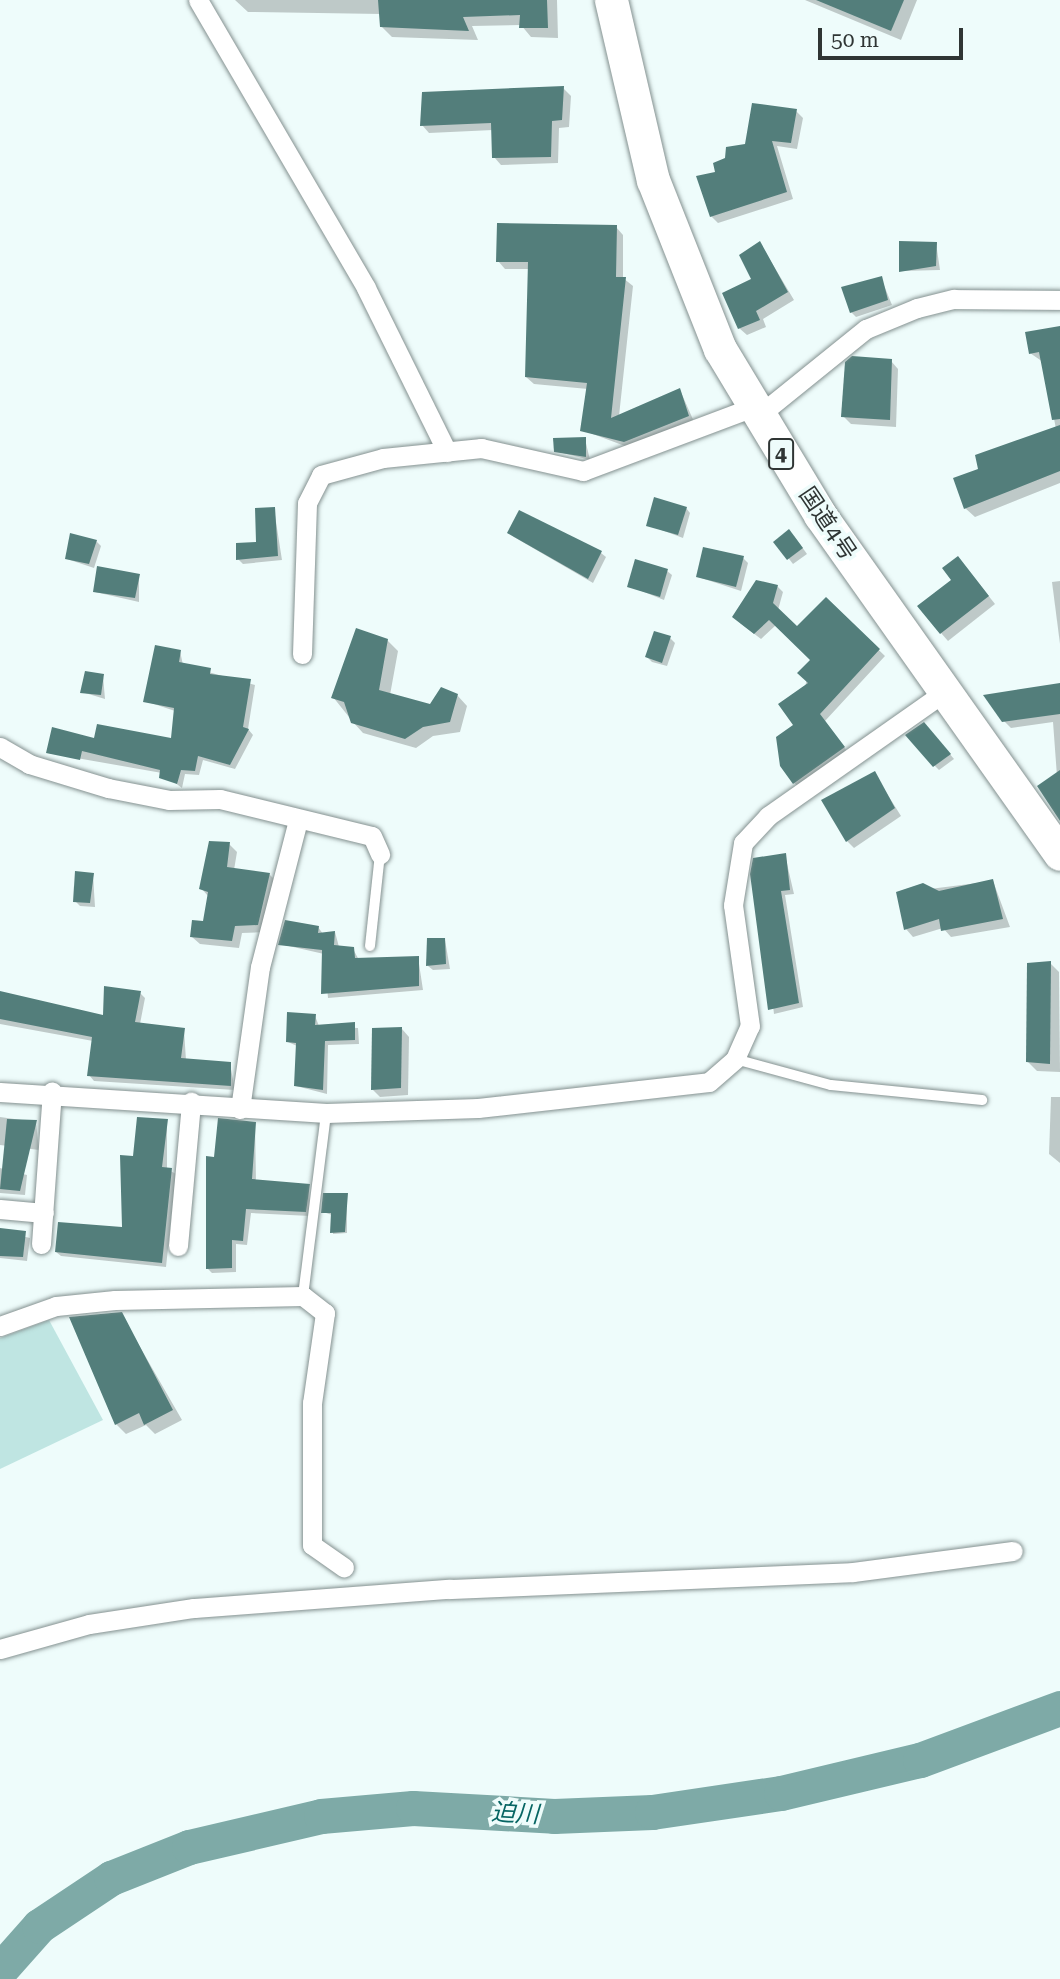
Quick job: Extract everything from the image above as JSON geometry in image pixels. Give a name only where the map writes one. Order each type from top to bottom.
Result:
[{"type":"highway","name":"国道4号","points":[[611,0],[620,55],[675,246],[756,411],[820,516],[1060,855]]},
{"type":"street","points":[[198,0],[366,288],[447,452]]},
{"type":"street","points":[[302,654],[307,503],[321,475],[383,458],[447,452],[503,451],[583,471],[756,411],[866,329],[917,308],[954,299],[1060,300]]},
{"type":"street","points":[[0,1092],[52,1091],[191,1102],[240,1109],[326,1113],[478,1108],[709,1083],[735,1059],[750,1026],[733,905],[743,844],[768,816],[946,691]]},
{"type":"street","points":[[0,747],[29,764],[108,788],[169,800],[220,800],[372,836],[380,854]]},
{"type":"street","points":[[240,1109],[260,967],[299,820]]},
{"type":"street","points":[[41,1244],[52,1091]]},
{"type":"street","points":[[178,1246],[191,1102]]},
{"type":"street","points":[[0,1209],[44,1213]]},
{"type":"street","points":[[0,1326],[56,1306],[114,1300],[303,1296],[325,1313],[312,1403],[312,1545],[344,1567]]},
{"type":"street","points":[[0,1649],[89,1624],[194,1608],[449,1589],[853,1572],[1013,1551]]},
{"type":"lane","points":[[370,947],[380,854]]},
{"type":"lane","points":[[735,1059],[831,1085],[982,1100]]},
{"type":"lane","points":[[303,1296],[326,1113]]},
{"type":"shaded area","points":[[49,1320],[103,1420],[0,1469],[0,1338]]},
{"type":"building","points":[[378,0],[547,0],[548,28],[519,28],[520,15],[463,17],[469,31],[380,27]]},
{"type":"building","points":[[816,0],[904,0],[891,31]]},
{"type":"building","points":[[564,86],[562,120],[552,121],[551,157],[492,158],[491,123],[420,126],[422,92]]},
{"type":"building","points":[[752,103],[797,109],[791,143],[772,141],[787,192],[710,217],[696,176],[715,172],[713,163],[725,158],[726,147],[745,144]]},
{"type":"building","points":[[497,223],[617,225],[616,277],[626,277],[611,418],[680,388],[689,416],[624,442],[580,431],[587,383],[525,377],[528,262],[496,262]]},
{"type":"building","points":[[760,241],[788,292],[756,311],[760,320],[738,329],[722,293],[751,279],[739,255]]},
{"type":"building","points":[[899,241],[937,242],[936,266],[899,272]]},
{"type":"building","points":[[882,276],[888,300],[850,313],[841,287]]},
{"type":"building","points":[[1060,326],[1060,419],[1052,420],[1039,352],[1029,354],[1025,332]]},
{"type":"building","points":[[852,356],[892,359],[890,420],[841,417],[845,362]]},
{"type":"building","points":[[1060,425],[1060,471],[964,509],[953,478],[978,469],[975,455]]},
{"type":"building","points":[[586,437],[586,457],[554,452],[553,438]]},
{"type":"building","points":[[654,497],[687,507],[678,535],[646,526]]},
{"type":"building","points":[[275,507],[278,556],[236,560],[236,543],[256,542],[255,508]]},
{"type":"building","points":[[519,510],[602,551],[588,579],[507,533]]},
{"type":"building","points":[[789,529],[803,548],[787,560],[773,542]]},
{"type":"building","points":[[70,533],[97,540],[89,564],[65,559]]},
{"type":"building","points":[[703,547],[744,556],[736,587],[696,577]]},
{"type":"building","points":[[958,556],[989,596],[940,634],[917,606],[951,580],[942,568]]},
{"type":"building","points":[[635,559],[668,569],[660,597],[627,587]]},
{"type":"building","points":[[97,566],[140,574],[135,598],[93,592]]},
{"type":"building","points":[[756,580],[778,585],[773,603],[797,626],[826,597],[880,649],[820,714],[845,747],[793,784],[780,766],[776,737],[793,725],[778,704],[808,683],[797,673],[810,660],[769,620],[754,634],[732,617]]},
{"type":"building","points":[[356,628],[388,639],[379,690],[430,704],[441,687],[458,694],[450,722],[423,727],[405,739],[351,723],[344,702],[331,698]]},
{"type":"building","points":[[654,631],[671,636],[662,663],[645,657]]},
{"type":"building","points":[[155,645],[181,650],[179,662],[211,668],[210,674],[251,679],[243,727],[249,729],[230,765],[198,756],[195,771],[181,770],[177,784],[159,778],[160,770],[82,751],[80,760],[46,753],[52,727],[94,738],[97,724],[171,738],[174,708],[143,702]]},
{"type":"building","points":[[85,671],[104,674],[101,695],[80,693]]},
{"type":"building","points":[[1060,683],[1060,714],[1002,722],[983,695]]},
{"type":"building","points":[[924,722],[951,754],[933,767],[905,735]]},
{"type":"building","points":[[1060,770],[1060,821],[1037,786]]},
{"type":"building","points":[[875,771],[895,808],[846,842],[821,800]]},
{"type":"building","points":[[209,841],[230,842],[227,867],[270,873],[258,925],[235,926],[232,941],[190,937],[192,920],[203,921],[208,892],[199,889]]},
{"type":"building","points":[[786,853],[790,890],[781,891],[799,1003],[768,1010],[750,874],[753,858]]},
{"type":"building","points":[[75,871],[94,873],[90,903],[73,902]]},
{"type":"building","points":[[993,879],[1003,919],[941,931],[939,919],[904,930],[896,892],[923,883],[939,891]]},
{"type":"building","points":[[285,920],[319,926],[318,933],[335,931],[334,945],[354,947],[355,958],[419,956],[419,986],[321,994],[322,950],[278,945]]},
{"type":"building","points":[[427,938],[445,938],[446,964],[426,966]]},
{"type":"building","points":[[1051,961],[1050,1064],[1026,1062],[1027,963]]},
{"type":"building","points":[[104,986],[141,991],[135,1022],[185,1028],[181,1058],[231,1062],[231,1086],[87,1076],[92,1037],[0,1019],[0,991],[103,1015]]},
{"type":"building","points":[[287,1012],[316,1014],[315,1025],[355,1022],[355,1040],[325,1041],[323,1090],[294,1086],[296,1043],[286,1042]]},
{"type":"building","points":[[402,1027],[401,1088],[371,1090],[372,1028]]},
{"type":"building","points":[[137,1117],[168,1119],[162,1167],[172,1168],[162,1263],[55,1252],[58,1222],[122,1227],[120,1155],[133,1156]]},
{"type":"building","points":[[218,1118],[256,1122],[252,1179],[310,1184],[306,1212],[246,1209],[243,1241],[232,1240],[232,1268],[206,1269],[206,1156],[214,1157]]},
{"type":"building","points":[[7,1119],[37,1120],[20,1191],[0,1189]]},
{"type":"building","points":[[323,1193],[348,1193],[345,1232],[330,1233],[331,1213],[321,1213]]},
{"type":"building","points":[[0,1228],[26,1231],[23,1257],[0,1256]]},
{"type":"building","points":[[122,1312],[173,1410],[144,1425],[139,1413],[115,1425],[69,1317]]},
{"type":"waterway","name":"迫川","points":[[0,1970],[39,1926],[111,1878],[189,1847],[321,1816],[413,1808],[554,1816],[652,1812],[781,1793],[920,1760],[1060,1708]]}]
